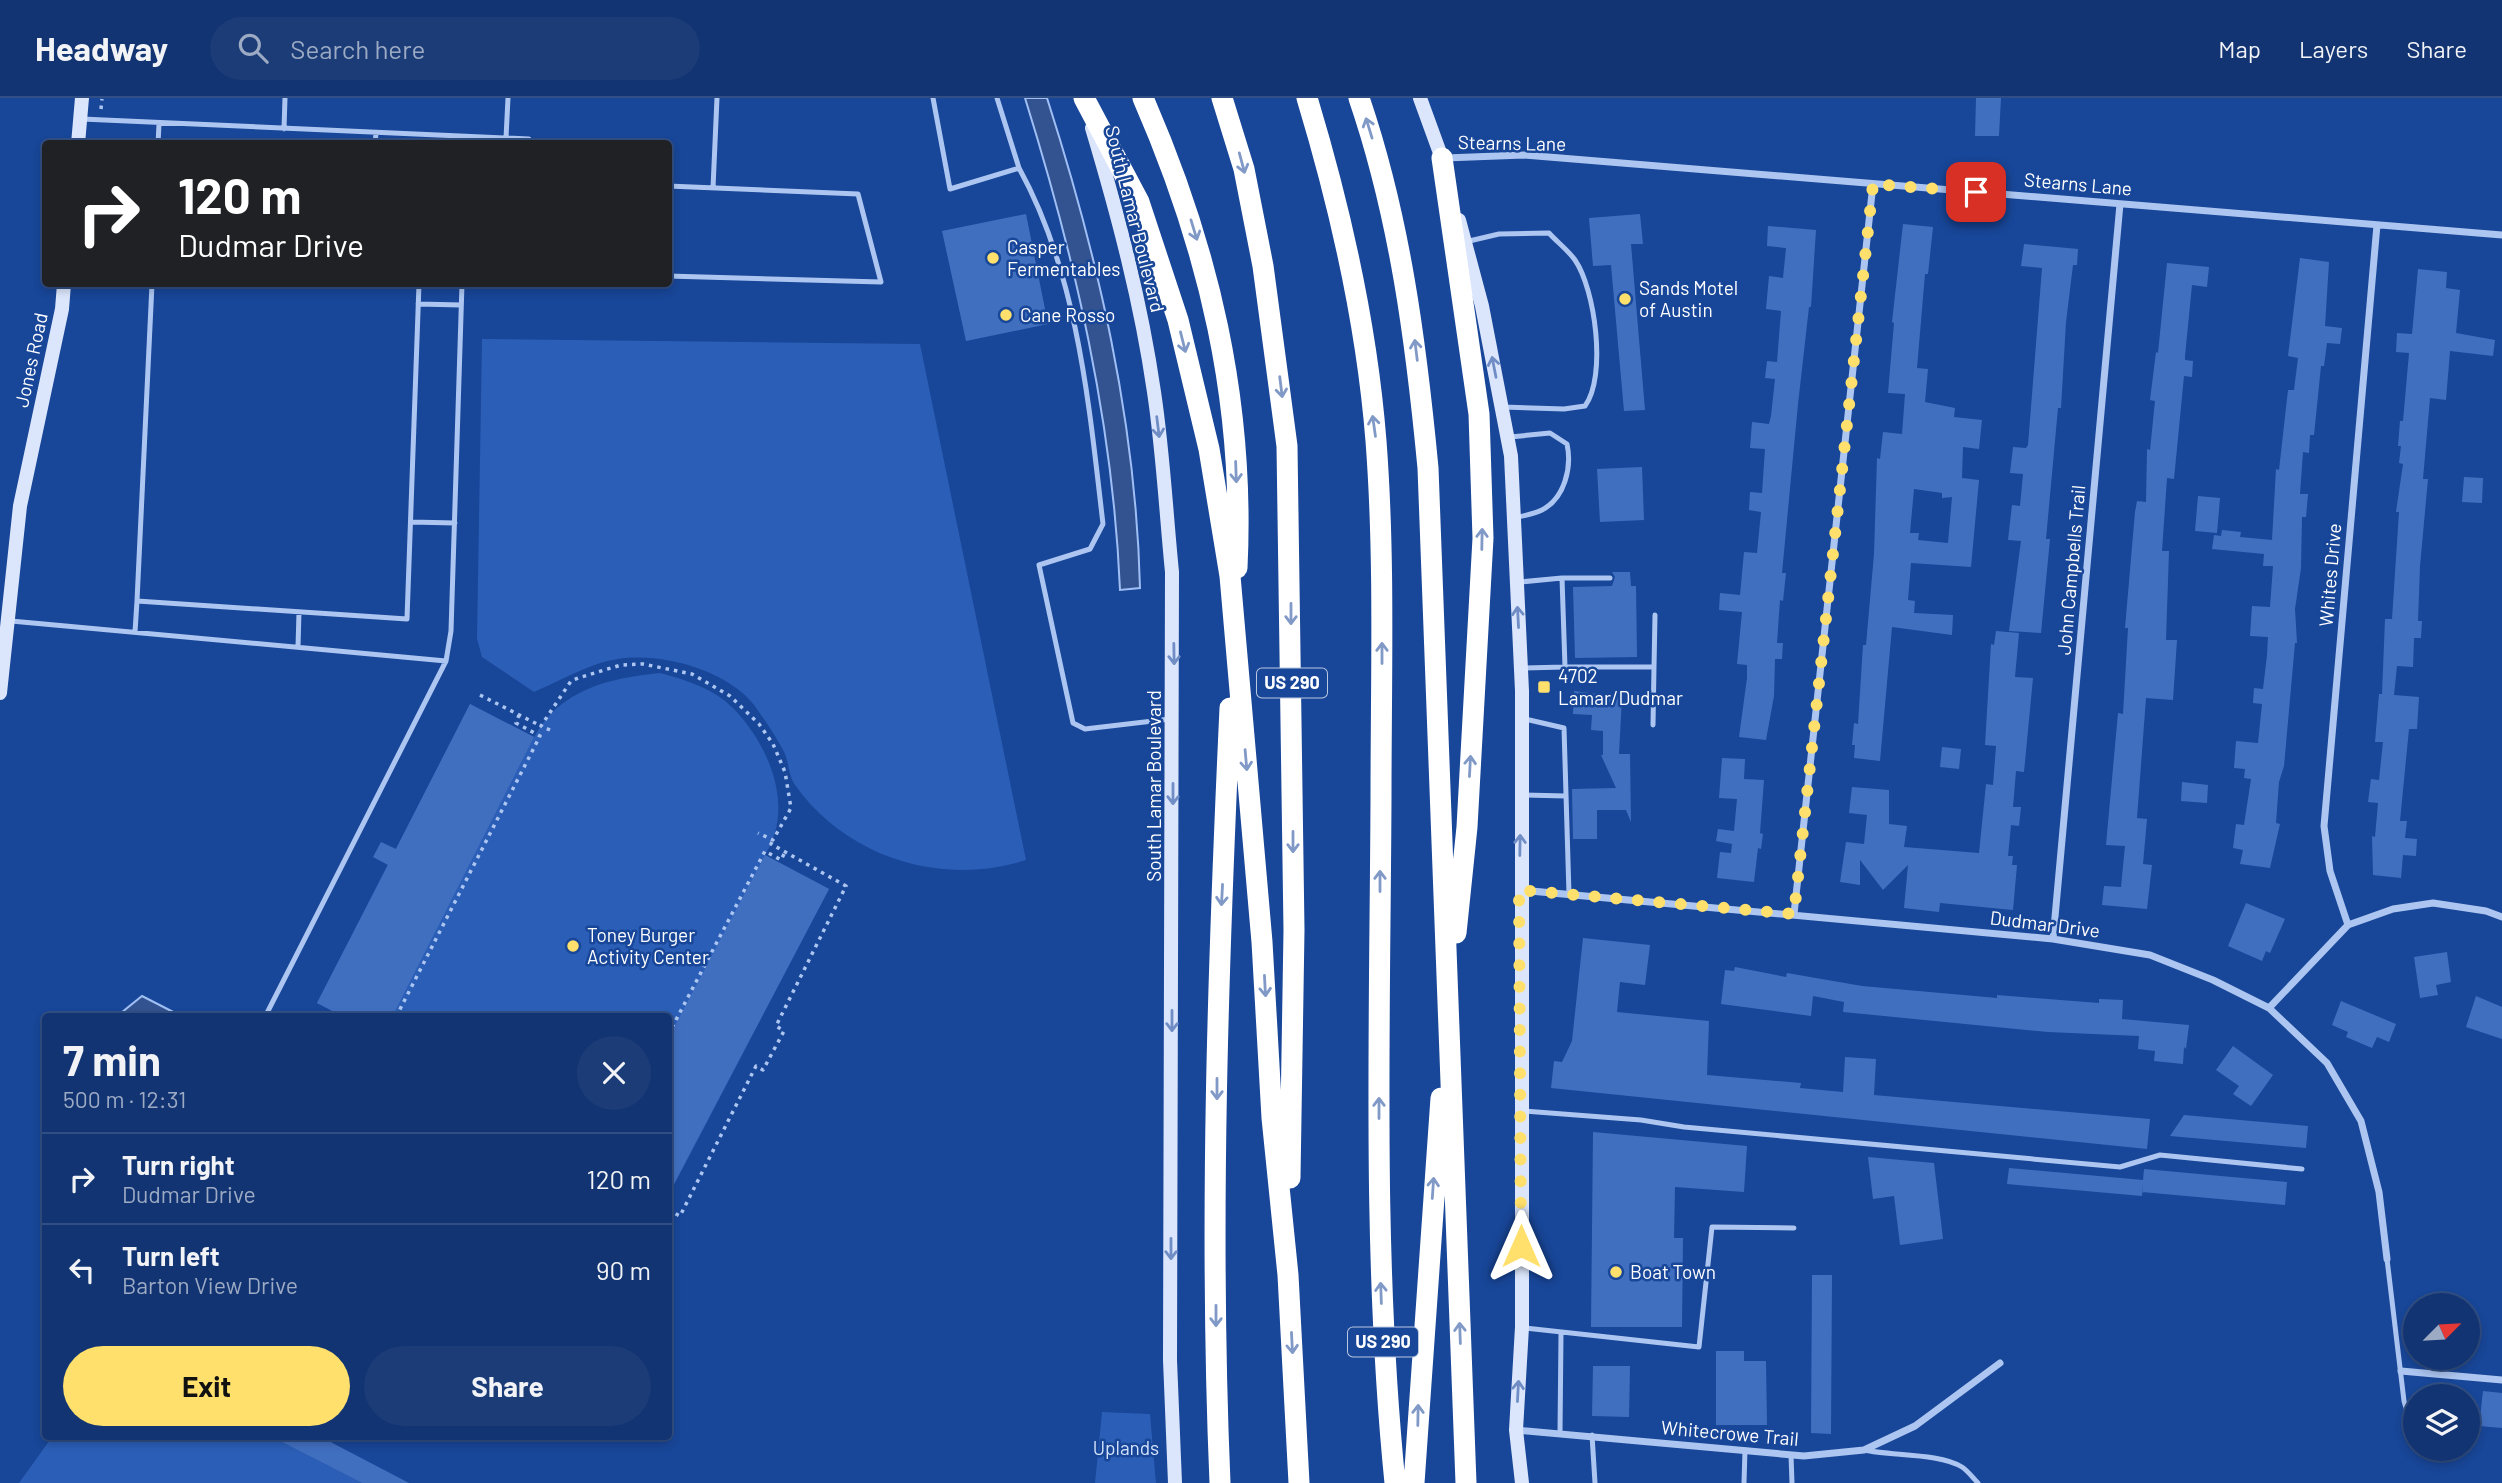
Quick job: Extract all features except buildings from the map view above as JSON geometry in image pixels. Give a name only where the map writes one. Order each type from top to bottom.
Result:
[{"type":"highway","points":[[1084,98],[1139,202],[1178,320],[1209,449],[1230,576],[1261,928],[1272,1118],[1288,1275]]},
{"type":"highway","points":[[1143,98],[1176,173],[1210,283],[1227,371],[1236,447],[1238,537],[1219,947],[1216,1374],[1220,1483]]},
{"type":"highway","name":"US 290","points":[[1222,98],[1244,169],[1263,266],[1287,446],[1294,930],[1288,1275],[1299,1483]]},
{"type":"highway","name":"US 290","points":[[1307,98],[1346,245],[1375,437],[1382,606],[1379,1201],[1383,1370],[1395,1483]]},
{"type":"highway","points":[[1359,98],[1397,235],[1417,348],[1428,468],[1466,1483]]},
{"type":"highway","points":[[1414,1483],[1437,1137],[1466,827],[1483,538],[1479,414],[1442,158]]},
{"type":"main road","points":[[78,140],[82,98]]},
{"type":"main road","name":"South Lamar Boulevard","points":[[1084,98],[1126,249],[1154,393],[1172,572],[1174,719],[1171,1360],[1175,1483]]},
{"type":"main road","points":[[1420,98],[1442,158],[1482,306],[1507,438],[1513,518],[1521,668],[1519,890],[1522,1327],[1516,1430],[1522,1483]]},
{"type":"main road","name":"Jones Road","points":[[0,693],[20,506],[62,309],[64,287]]},
{"type":"street","name":"Stearns Lane","points":[[1442,158],[1524,155],[2502,235]]},
{"type":"street","points":[[1794,914],[1873,184]]},
{"type":"street","name":"John Campbells Trail","points":[[2053,939],[2120,204]]},
{"type":"street","name":"Whites Drive","points":[[2348,925],[2330,871],[2324,826],[2377,225]]},
{"type":"street","name":"Dudmar Drive","points":[[1519,890],[2053,939],[2150,955],[2213,980],[2269,1008],[2327,1063],[2361,1121],[2379,1192],[2387,1259]]},
{"type":"street","points":[[2269,1008],[2348,925],[2393,909],[2433,903],[2486,911],[2502,917]]},
{"type":"street","name":"Whitecrowe Trail","points":[[1516,1430],[1791,1455],[1864,1450],[1915,1426],[2000,1363]]},
{"type":"street","points":[[2401,1370],[2502,1380]]},
{"type":"lane","points":[[284,129],[285,98]]},
{"type":"lane","points":[[506,138],[508,98]]},
{"type":"lane","points":[[713,188],[717,98]]},
{"type":"lane","points":[[933,98],[950,189],[1019,168]]},
{"type":"lane","points":[[997,98],[1019,168],[1041,207],[1080,353],[1103,524],[1090,549],[1039,565],[1073,723],[1085,729],[1174,719]]},
{"type":"lane","points":[[80,119],[376,133],[466,140],[529,140]]},
{"type":"lane","points":[[158,140],[159,124]]},
{"type":"lane","points":[[375,140],[376,133]]},
{"type":"lane","points":[[672,186],[858,194],[881,282],[672,275]]},
{"type":"lane","points":[[1465,242],[1499,234],[1549,233],[1576,261],[1594,307],[1596,353],[1591,397],[1585,406],[1564,409],[1502,407]]},
{"type":"lane","points":[[135,632],[152,287]]},
{"type":"lane","points":[[137,601],[407,620],[419,287]]},
{"type":"lane","points":[[267,1013],[446,661],[451,631],[462,287]]},
{"type":"lane","points":[[418,304],[461,306]]},
{"type":"lane","points":[[1507,438],[1550,433],[1567,444],[1570,456],[1562,489],[1544,510],[1513,518]]},
{"type":"lane","points":[[411,522],[455,523]]},
{"type":"lane","points":[[1517,583],[1563,578],[1610,578]]},
{"type":"lane","points":[[1563,578],[1565,667]]},
{"type":"lane","points":[[298,647],[299,612]]},
{"type":"lane","points":[[1653,725],[1655,615]]},
{"type":"lane","points":[[8,620],[446,661]]},
{"type":"lane","points":[[1521,668],[1654,667]]},
{"type":"lane","points":[[1521,718],[1564,728],[1569,894]]},
{"type":"lane","points":[[1520,795],[1566,796]]},
{"type":"lane","points":[[1521,1110],[1641,1120],[1684,1127],[1956,1154],[2120,1167],[2160,1155],[2302,1169]]},
{"type":"lane","points":[[1522,1327],[1561,1334],[1699,1347],[1712,1227],[1794,1228]]},
{"type":"lane","points":[[2387,1259],[2403,1391]]},
{"type":"lane","points":[[1560,1432],[1561,1334]]},
{"type":"lane","points":[[1592,1436],[1595,1483]]},
{"type":"lane","points":[[1744,1483],[1745,1450]]},
{"type":"lane","points":[[1864,1450],[1892,1456],[1937,1459],[1962,1467],[1978,1483]]},
{"type":"lane","points":[[1791,1455],[1792,1483]]},
{"type":"path","points":[[541,726],[570,681],[578,678],[621,665],[643,664],[692,674],[730,696],[759,723],[773,744],[785,772],[791,808],[771,844],[846,886],[776,1026],[784,1031],[762,1070],[756,1066],[680,1216],[672,1212]]},
{"type":"path","points":[[480,695],[550,730]]},
{"type":"path","points":[[398,1013],[540,736],[516,723],[519,715]]},
{"type":"path","points":[[758,833],[773,840]]},
{"type":"path","points":[[672,1027],[765,851],[781,860],[785,852]]},
{"type":"green space","points":[[482,339],[920,344],[1026,860],[994,868],[962,870],[898,860],[869,848],[841,831],[816,810],[795,785],[780,744],[754,705],[727,682],[692,666],[654,658],[618,659],[586,668],[534,692],[482,657],[477,639]]},
{"type":"green space","name":"Toney Burger Activity Center","points":[[660,673],[708,690],[733,708],[758,740],[774,778],[778,818],[774,837],[765,855],[829,889],[673,1187],[672,1013],[336,1013],[317,1003],[470,704],[534,737],[558,707],[572,697],[623,678]]},
{"type":"green space","name":"Uplands","points":[[1102,1412],[1150,1414],[1156,1483],[1095,1483]]},
{"type":"green space","points":[[50,1440],[278,1440],[362,1483],[19,1483]]},
{"type":"shaded area","points":[[1025,98],[1047,98],[1098,279],[1131,463],[1140,588],[1120,590],[1109,465],[1089,341],[1060,219]]},
{"type":"shaded area","points":[[142,996],[175,1013],[121,1013]]},
{"type":"place","name":"Casper Fermentables","points":[[993,258]]},
{"type":"place","name":"Sands Motel of Austin","points":[[1625,299]]},
{"type":"place","name":"Cane Rosso","points":[[1006,315]]},
{"type":"place","name":"4702 Lamar/Dudmar","points":[[1544,687]]},
{"type":"place","name":"Toney Burger Activity Center","points":[[573,946]]},
{"type":"place","name":"Boat Town","points":[[1616,1272]]},
{"type":"route","points":[[1521,1246],[1519,890],[1794,914],[1873,184],[1976,192]]}]
